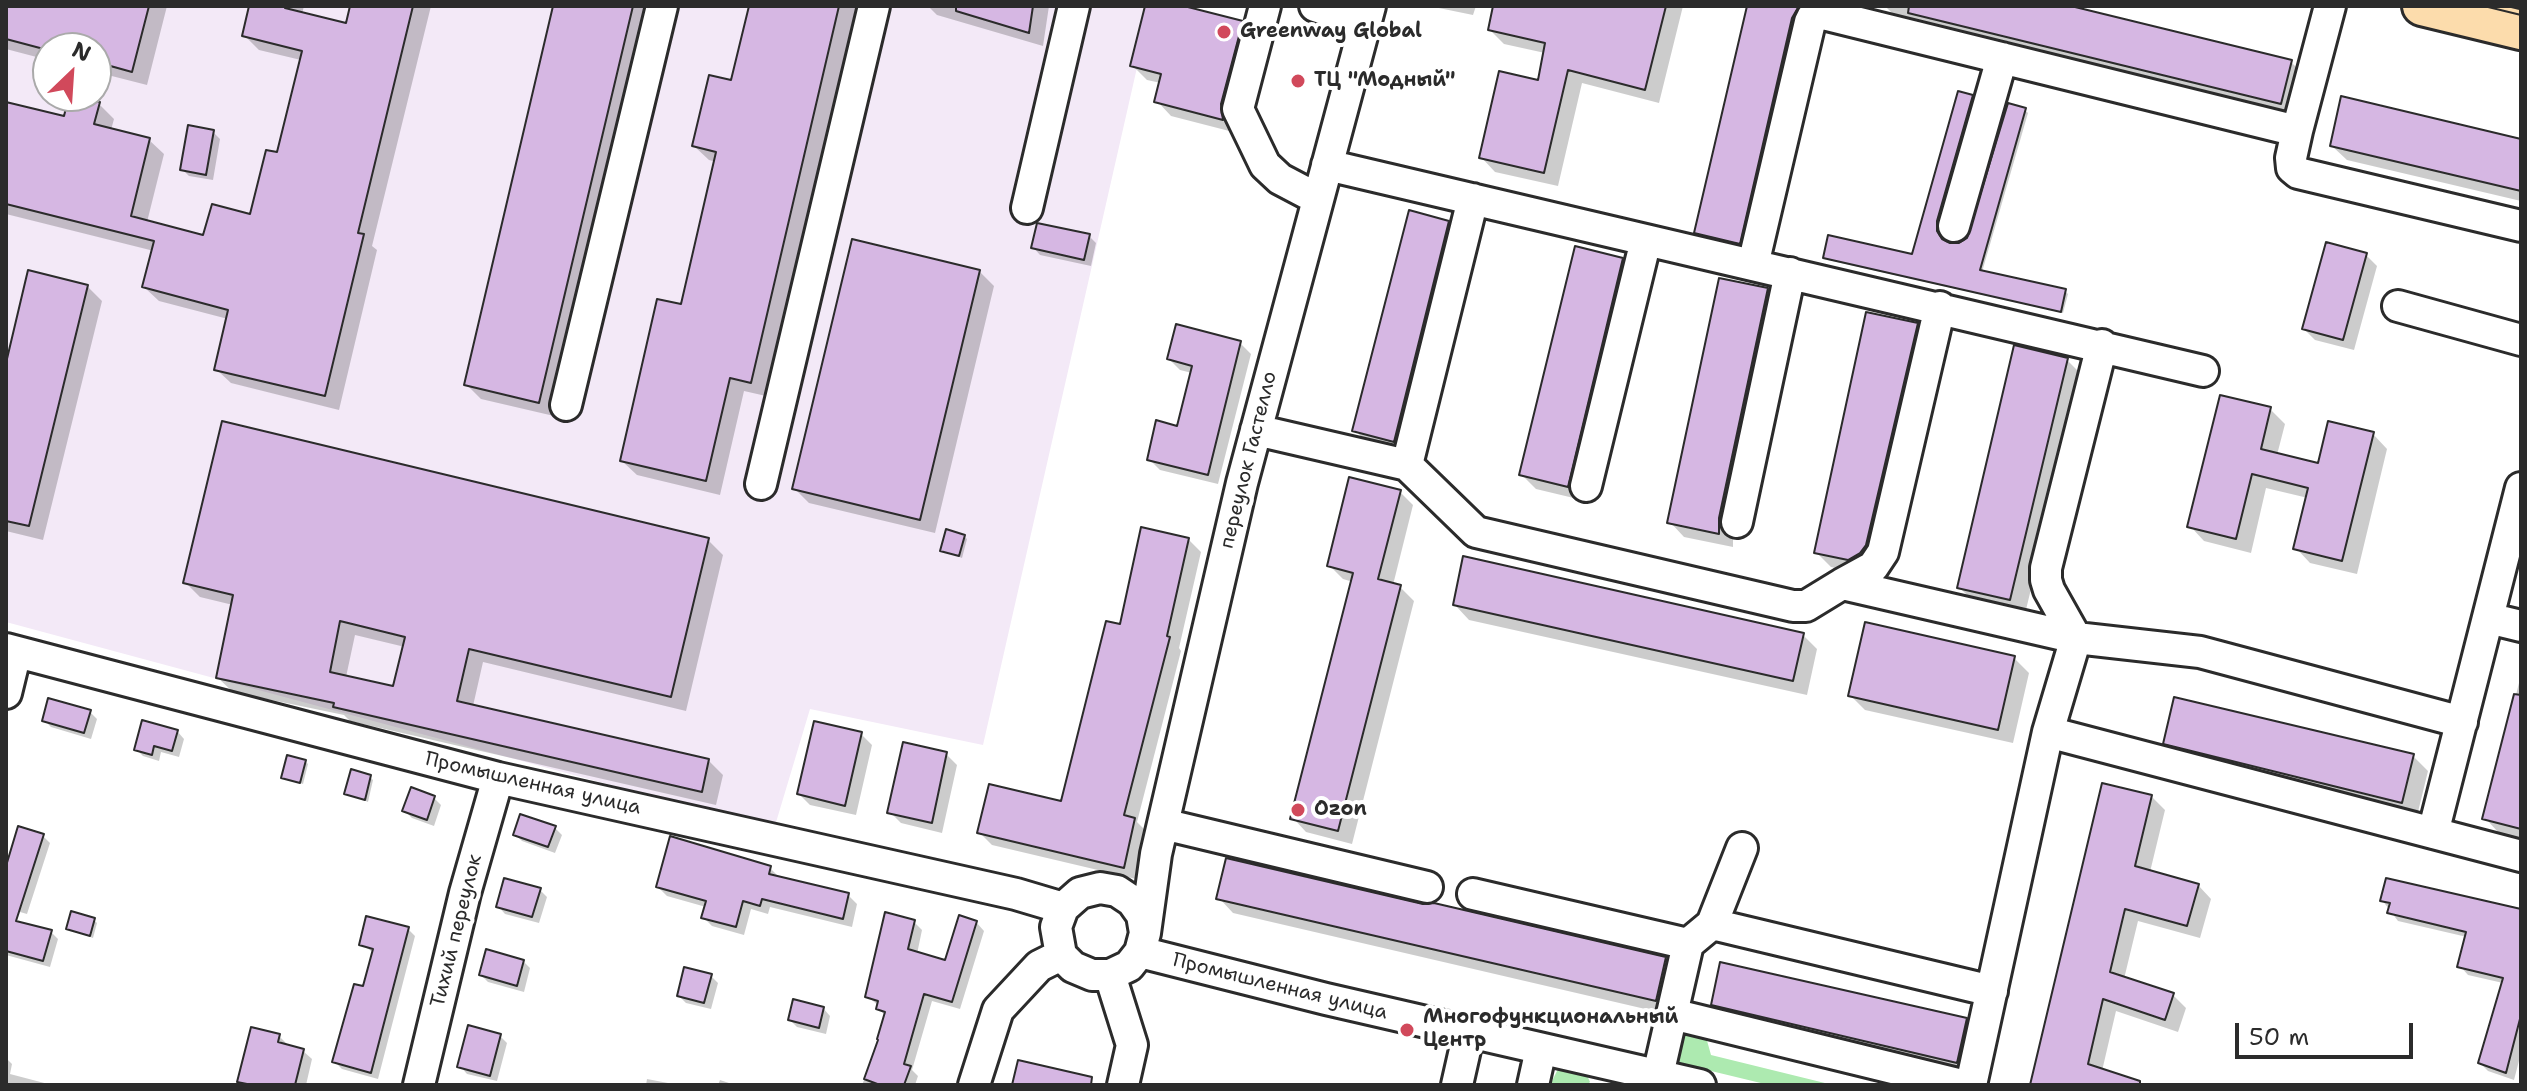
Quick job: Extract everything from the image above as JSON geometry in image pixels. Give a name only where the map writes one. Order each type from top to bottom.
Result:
[{"type":"main road","points":[[2422,6],[2521,30]]},
{"type":"street","points":[[566,405],[662,6]]},
{"type":"street","points":[[761,484],[874,6]]},
{"type":"street","points":[[1027,208],[1074,6]]},
{"type":"street","points":[[1265,6],[1238,109],[1265,165],[1280,179],[1318,199]]},
{"type":"street","points":[[1315,6],[1367,14]]},
{"type":"street","points":[[2330,6],[2297,131],[2292,168],[2298,173],[2521,226]]},
{"type":"street","points":[[1753,265],[1810,22],[1819,13],[1851,13],[2002,58],[2297,131]]},
{"type":"street","name":"переулок Гастелло","points":[[1142,943],[1156,854],[1256,430],[1367,14]]},
{"type":"street","points":[[1954,226],[2002,58]]},
{"type":"street","points":[[1327,165],[2203,371]]},
{"type":"street","points":[[1407,465],[1473,199]]},
{"type":"street","points":[[1586,486],[1646,240]]},
{"type":"street","points":[[1737,522],[1790,273]]},
{"type":"street","points":[[2398,306],[2521,340]]},
{"type":"street","points":[[1256,430],[1407,465],[1476,532],[1494,538],[1793,606],[1806,606],[1873,567],[1883,552],[1940,307]]},
{"type":"street","points":[[1971,1085],[2048,732],[2076,638],[2049,590],[2046,568],[2102,345]]},
{"type":"street","points":[[2433,833],[2521,488]]},
{"type":"street","points":[[1842,584],[2076,638],[2200,652],[2462,722]]},
{"type":"street","points":[[2488,618],[2521,626]]},
{"type":"street","points":[[6,693],[11,651]]},
{"type":"street","name":"Промышленная улица","points":[[11,651],[498,778],[1003,891],[1060,930]]},
{"type":"street","points":[[2048,732],[2521,856]]},
{"type":"street","name":"Тихий переулок","points":[[419,1085],[461,906],[498,778]]},
{"type":"street","points":[[1163,824],[1427,887]]},
{"type":"street","points":[[1658,1075],[1688,944],[1712,924],[1742,848]]},
{"type":"street","points":[[974,1085],[998,1010],[1033,954],[1060,930],[1080,893],[1100,888],[1156,854]]},
{"type":"street","points":[[1060,930],[1073,967],[1092,975],[1110,975],[1129,966],[1142,943],[1142,915],[1132,901],[1117,891],[1100,888]]},
{"type":"street","points":[[1473,894],[1688,944]]},
{"type":"street","points":[[1712,924],[1992,991]]},
{"type":"street","name":"Промышленная улица","points":[[1142,943],[1469,1032],[1700,1085]]},
{"type":"street","points":[[1110,975],[1132,1045],[1123,1085]]},
{"type":"street","points":[[1672,1014],[1962,1085]]},
{"type":"street","points":[[1457,1085],[1469,1032]]},
{"type":"street","points":[[1533,1085],[1541,1049]]},
{"type":"shaded area","points":[[6,6],[1151,6],[983,745],[810,709],[774,829],[6,622]]},
{"type":"green space","points":[[1695,1032],[1706,1037],[1711,1055],[1833,1085],[1769,1085],[1674,1062],[1681,1034]]},
{"type":"green space","points":[[1558,1069],[1585,1071],[1590,1082],[1587,1085],[1550,1085]]},
{"type":"building","points":[[6,6],[149,6],[132,72],[112,66],[112,32],[32,32],[32,46],[6,39]]},
{"type":"building","points":[[249,6],[286,6],[346,23],[350,6],[413,6],[358,233],[364,234],[325,396],[214,370],[228,310],[142,287],[154,241],[6,204],[6,102],[32,108],[32,112],[64,116],[65,112],[97,112],[94,124],[150,138],[131,216],[203,235],[212,204],[250,214],[266,150],[277,152],[302,51],[242,36]]},
{"type":"building","points":[[553,6],[633,6],[539,403],[464,385]]},
{"type":"building","points":[[749,6],[839,6],[751,383],[730,378],[706,481],[620,461],[657,299],[681,304],[716,152],[692,146],[709,75],[731,80]]},
{"type":"building","points":[[956,6],[1033,6],[1029,33],[956,11]]},
{"type":"building","points":[[1145,6],[1184,6],[1243,21],[1221,104],[1223,120],[1154,102],[1161,74],[1130,66]]},
{"type":"building","points":[[1493,6],[1666,6],[1645,90],[1568,70],[1544,173],[1479,158],[1499,71],[1538,80],[1545,43],[1488,30]]},
{"type":"building","points":[[1747,6],[1799,6],[1792,18],[1740,244],[1694,233]]},
{"type":"building","points":[[1909,6],[2071,6],[2292,60],[2281,104],[1908,13]]},
{"type":"building","points":[[1958,91],[1973,95],[1937,221],[1937,231],[1942,239],[1950,243],[1959,243],[1967,238],[2008,103],[2026,108],[1980,270],[2066,289],[2061,312],[1823,258],[1828,235],[1912,254]]},
{"type":"building","points":[[2341,96],[2521,139],[2521,191],[2330,146]]},
{"type":"building","points":[[188,125],[214,130],[206,175],[180,170]]},
{"type":"building","points":[[1409,210],[1449,221],[1394,442],[1352,431]]},
{"type":"building","points":[[1037,223],[1090,234],[1084,260],[1031,248]]},
{"type":"building","points":[[852,239],[980,270],[920,520],[792,489]]},
{"type":"building","points":[[2326,242],[2367,253],[2343,340],[2302,329]]},
{"type":"building","points":[[1575,246],[1623,258],[1568,487],[1519,475]]},
{"type":"building","points":[[28,270],[88,285],[29,526],[6,521],[6,363]]},
{"type":"building","points":[[1719,278],[1768,288],[1719,518],[1719,534],[1667,523]]},
{"type":"building","points":[[1866,312],[1918,323],[1866,545],[1848,560],[1814,553]]},
{"type":"building","points":[[1176,324],[1241,341],[1208,475],[1147,460],[1156,420],[1177,426],[1192,366],[1167,359]]},
{"type":"building","points":[[2014,345],[2068,358],[2010,600],[1957,588]]},
{"type":"building","points":[[2220,395],[2271,407],[2261,449],[2318,463],[2328,421],[2374,432],[2342,561],[2293,549],[2308,488],[2252,474],[2236,539],[2187,527]]},
{"type":"building","points":[[222,421],[709,538],[671,697],[469,649],[457,701],[709,759],[702,792],[333,707],[334,703],[216,678],[233,595],[183,583]],"holes":[[[340,621],[405,637],[393,686],[330,672]]]},
{"type":"building","points":[[1349,477],[1401,490],[1378,579],[1401,585],[1338,831],[1290,819],[1353,573],[1327,566]]},
{"type":"building","points":[[1141,527],[1189,538],[1167,636],[1170,637],[1124,815],[1135,818],[1124,868],[977,833],[989,784],[1061,801],[1106,621],[1120,624]]},
{"type":"building","points":[[946,529],[965,535],[959,556],[940,551]]},
{"type":"building","points":[[1463,556],[1804,633],[1793,681],[1453,605]]},
{"type":"building","points":[[1865,622],[2015,656],[1998,730],[1848,696]]},
{"type":"building","points":[[2514,694],[2521,695],[2521,829],[2482,819]]},
{"type":"building","points":[[2174,697],[2414,754],[2402,803],[2163,744]]},
{"type":"building","points":[[48,698],[91,710],[84,733],[42,721]]},
{"type":"building","points":[[142,720],[178,730],[172,751],[154,746],[152,755],[134,750]]},
{"type":"building","points":[[814,721],[862,732],[845,806],[797,794]]},
{"type":"building","points":[[903,742],[947,752],[932,823],[887,813]]},
{"type":"building","points":[[287,755],[306,760],[300,783],[281,778]]},
{"type":"building","points":[[351,769],[371,775],[365,800],[344,794]]},
{"type":"building","points":[[2102,783],[2152,795],[2135,866],[2199,884],[2187,926],[2125,909],[2110,972],[2174,993],[2165,1020],[2103,999],[2088,1064],[2140,1081],[2140,1085],[2030,1085]]},
{"type":"building","points":[[411,787],[435,796],[427,820],[402,811]]},
{"type":"building","points":[[520,814],[556,826],[548,847],[513,835]]},
{"type":"building","points":[[18,826],[44,834],[16,921],[52,930],[43,961],[6,951],[6,866]]},
{"type":"building","points":[[670,836],[771,866],[769,874],[849,893],[843,919],[762,899],[760,906],[743,901],[736,927],[701,918],[706,901],[656,887]]},
{"type":"building","points":[[1226,858],[1666,957],[1656,1001],[1216,899]]},
{"type":"building","points":[[504,878],[541,888],[532,917],[496,907]]},
{"type":"building","points":[[2386,878],[2521,909],[2521,1015],[2506,1073],[2478,1063],[2503,978],[2457,967],[2466,932],[2387,913],[2390,903],[2380,901]]},
{"type":"building","points":[[71,911],[95,918],[90,936],[66,929]]},
{"type":"building","points":[[885,912],[915,920],[908,949],[945,960],[959,915],[977,921],[952,1002],[924,994],[904,1064],[911,1066],[904,1085],[880,1085],[864,1079],[885,1012],[876,1009],[878,1001],[865,997]]},
{"type":"building","points":[[366,916],[409,927],[371,1073],[332,1062],[354,984],[363,986],[373,949],[359,945]]},
{"type":"building","points":[[486,949],[524,960],[517,986],[479,975]]},
{"type":"building","points":[[1720,962],[1967,1018],[1957,1063],[1711,1005]]},
{"type":"building","points":[[684,967],[712,974],[704,1003],[677,996]]},
{"type":"building","points":[[793,999],[824,1007],[819,1028],[788,1020]]},
{"type":"building","points":[[468,1025],[501,1034],[490,1076],[457,1067]]},
{"type":"building","points":[[251,1027],[280,1034],[278,1042],[304,1049],[295,1085],[237,1082]]},
{"type":"building","points":[[1018,1060],[1092,1077],[1091,1085],[1012,1085]]},
{"type":"tram line","points":[[2484,6],[2521,15]]},
{"type":"place","name":"Greenway Global","points":[[1224,32]]},
{"type":"place","name":"ТЦ \"Модный\"","points":[[1298,81]]},
{"type":"place","name":"Ozon","points":[[1298,810]]},
{"type":"place","name":"Многофункциональный Центр","points":[[1407,1030]]}]
